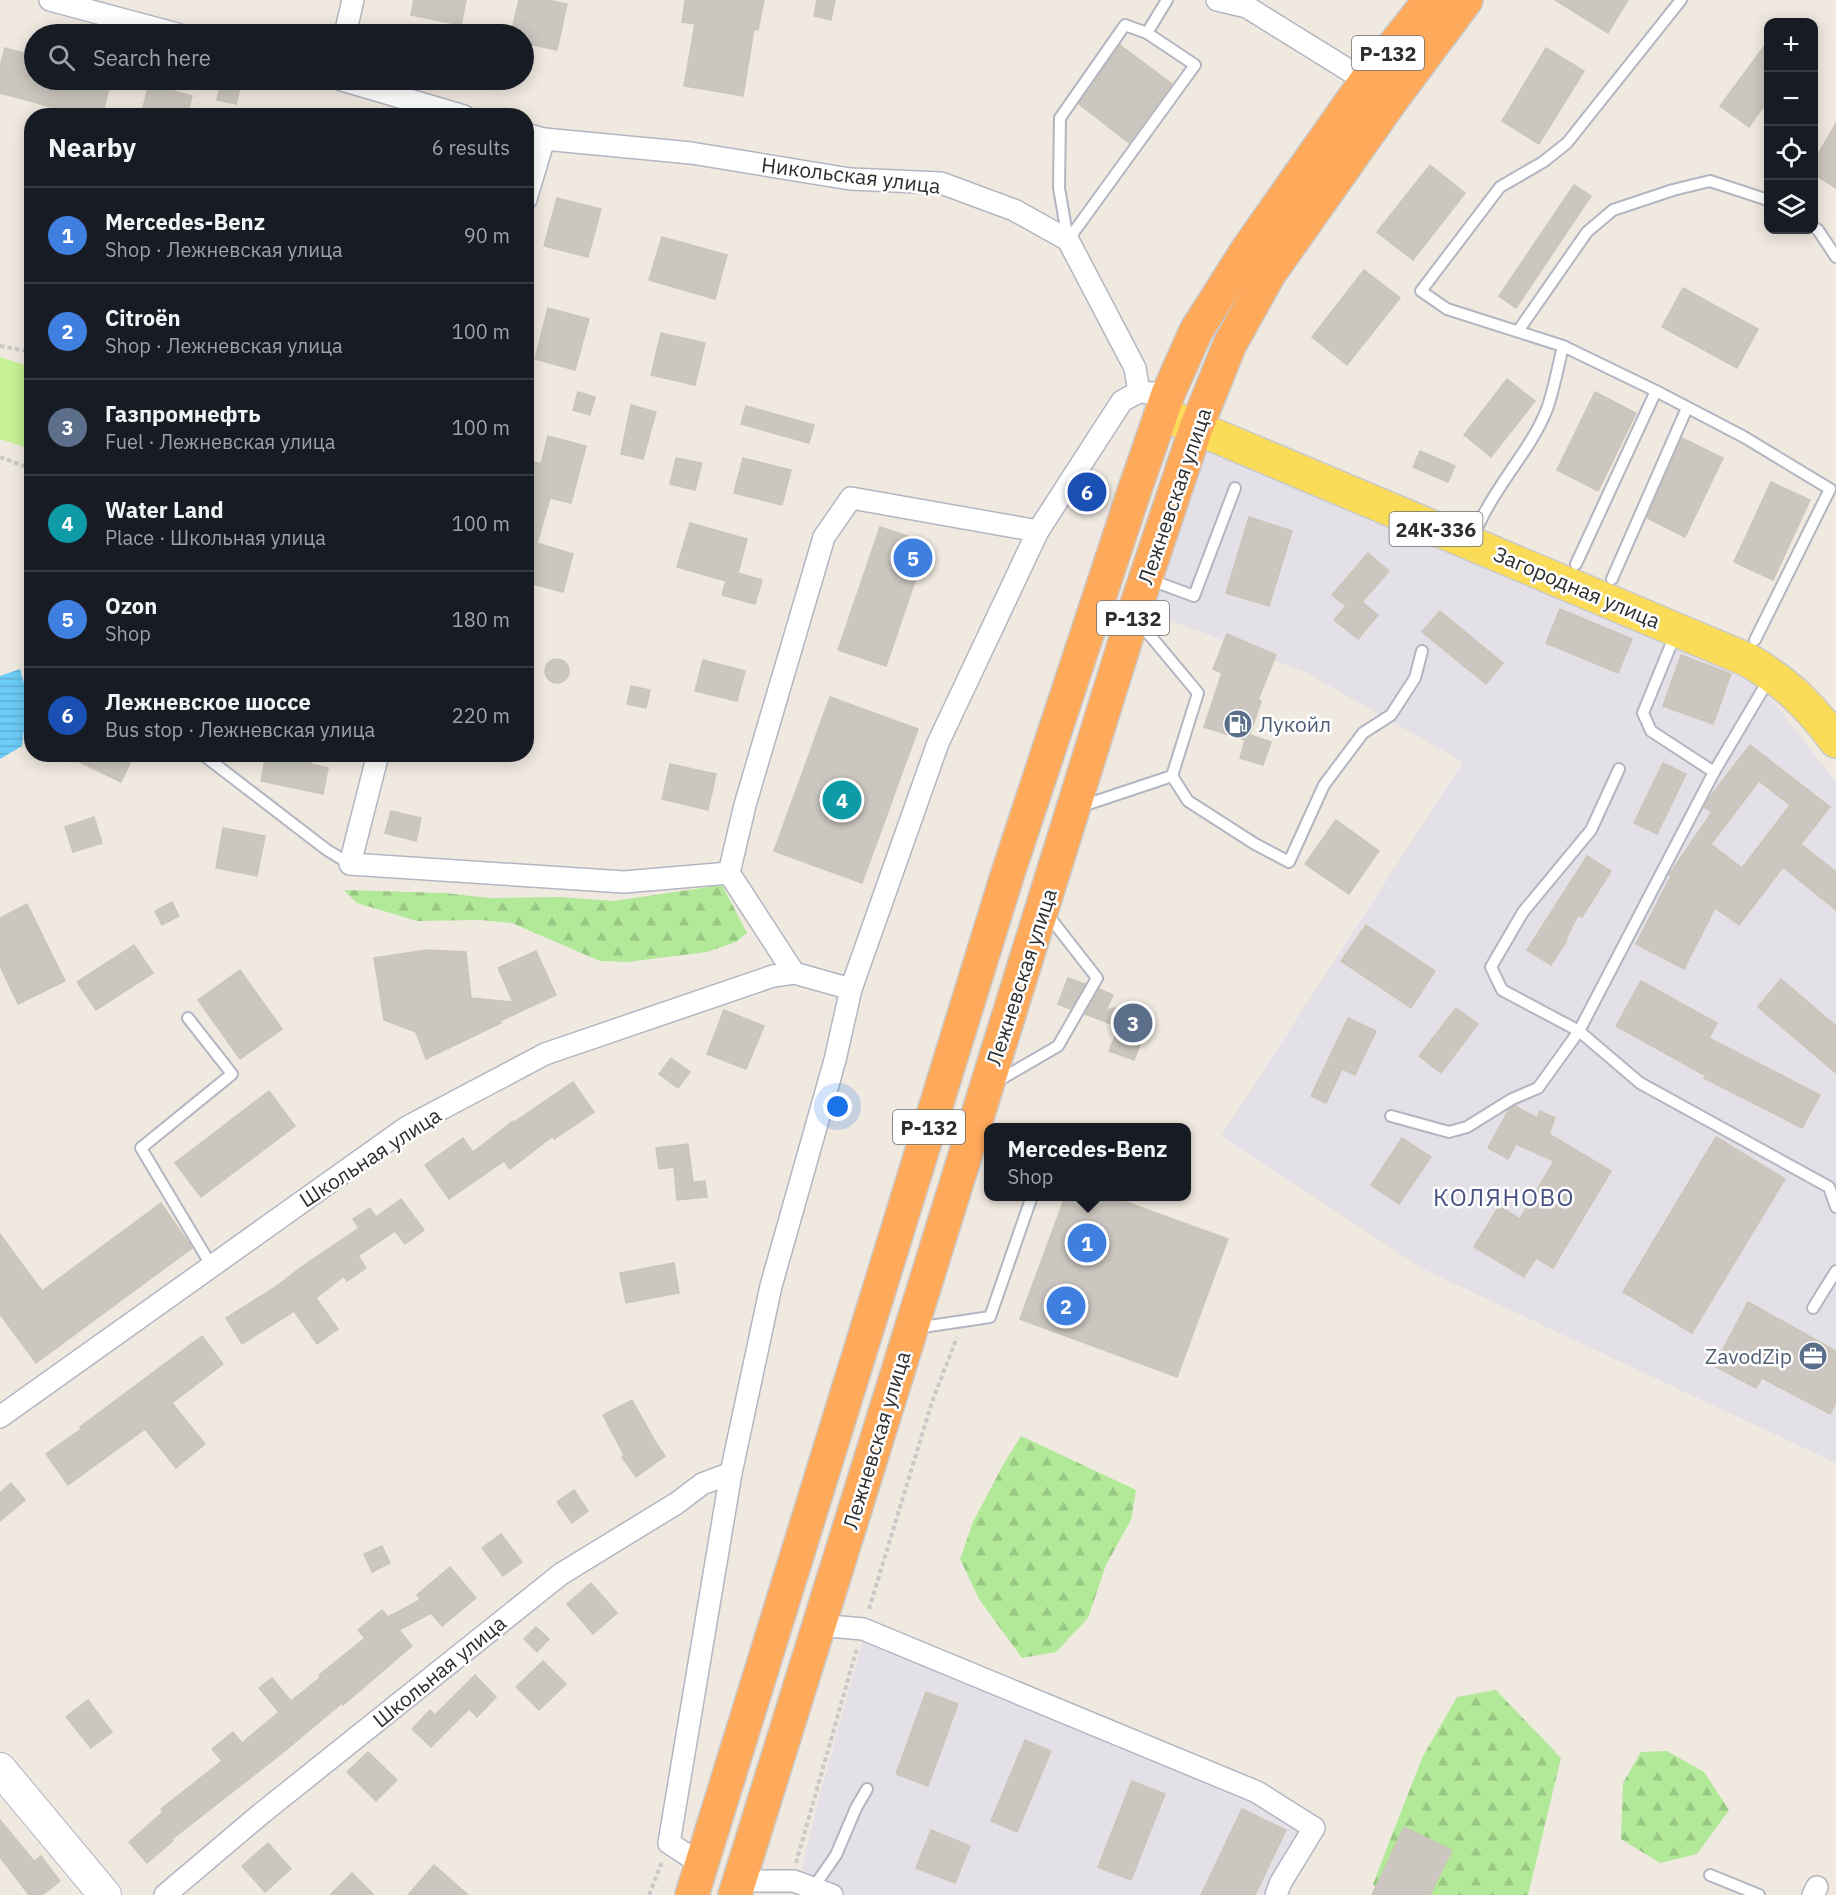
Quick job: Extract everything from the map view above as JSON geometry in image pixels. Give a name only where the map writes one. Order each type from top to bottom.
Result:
[{"type":"highway","name":"Р-132","points":[[1380,90],[1430,0]]},
{"type":"highway","name":"Р-132","points":[[1380,90],[1466,0]]},
{"type":"highway","name":"Лежневская улица","points":[[692,1895],[1156,400],[1248,249],[1348,108],[1380,90]]},
{"type":"highway","name":"Лежневская улица","points":[[737,1888],[910,1329],[981,1127],[986,1088],[1133,616],[1200,418],[1230,344],[1269,274],[1380,90]]},
{"type":"main road","name":"Загородная улица","points":[[1156,400],[1479,524],[1755,640],[1811,682],[1836,709]]},
{"type":"main road","name":"Загородная улица","points":[[1200,418],[1739,655],[1772,674],[1801,697],[1836,741]]},
{"type":"street","points":[[50,0],[140,24]]},
{"type":"street","points":[[347,24],[353,0]]},
{"type":"street","points":[[1217,0],[1250,4],[1380,90]]},
{"type":"street","points":[[376,90],[437,108]]},
{"type":"street","name":"Никольская улица","points":[[535,136],[691,153],[850,179],[941,183],[1014,210],[1068,240]]},
{"type":"street","points":[[1068,240],[1135,368],[1156,400]]},
{"type":"street","points":[[701,1864],[669,1843],[731,1473],[771,1286],[835,1060],[851,989],[938,742],[1038,531],[1122,401],[1156,400]]},
{"type":"street","points":[[794,973],[729,873],[745,805],[824,537],[851,498],[1038,531]]},
{"type":"street","points":[[376,762],[350,864],[624,882],[729,873]]},
{"type":"street","name":"Школьная улица","points":[[0,1417],[407,1127],[545,1054],[773,976],[794,973],[851,989]]},
{"type":"street","name":"Школьная улица","points":[[165,1895],[262,1813],[561,1574],[677,1503],[702,1484],[731,1473]]},
{"type":"street","points":[[818,1625],[863,1629],[1257,1792],[1314,1828],[1281,1882],[1276,1895]]},
{"type":"street","points":[[0,1770],[105,1895]]},
{"type":"street","points":[[737,1888],[813,1888]]},
{"type":"lane","points":[[1147,33],[1167,0]]},
{"type":"lane","points":[[1681,0],[1567,143],[1543,162],[1500,187],[1421,291],[1447,309],[1563,346],[1744,437],[1833,490],[1755,640]]},
{"type":"lane","points":[[1125,25],[1147,33],[1195,64],[1068,240],[1059,188],[1060,118],[1125,25]]},
{"type":"lane","points":[[1518,331],[1587,232],[1613,210],[1673,190],[1710,181],[1764,199]]},
{"type":"lane","points":[[1818,230],[1836,256]]},
{"type":"lane","points":[[1479,524],[1489,501],[1520,458],[1547,409],[1563,346]]},
{"type":"lane","points":[[1576,564],[1656,391]]},
{"type":"lane","points":[[1612,579],[1687,408]]},
{"type":"lane","points":[[1145,578],[1194,596],[1235,488]]},
{"type":"lane","points":[[1133,616],[1198,693],[1172,776]]},
{"type":"lane","points":[[1677,629],[1643,713],[1651,731],[1714,772]]},
{"type":"lane","points":[[1172,776],[1188,801],[1255,844],[1289,862],[1324,785],[1363,733],[1391,715],[1415,678],[1422,651]]},
{"type":"lane","points":[[1391,1116],[1449,1132],[1467,1127],[1512,1099],[1538,1088],[1579,1031],[1714,772],[1772,674]]},
{"type":"lane","points":[[212,762],[327,850],[350,864]]},
{"type":"lane","points":[[1619,769],[1591,830],[1523,912],[1491,967],[1502,990],[1579,1031],[1640,1083],[1829,1187],[1836,1208]]},
{"type":"lane","points":[[1073,809],[1172,776]]},
{"type":"lane","points":[[986,1088],[1058,1046],[1097,978],[1043,908]]},
{"type":"lane","points":[[188,1018],[232,1074],[141,1148],[211,1265]]},
{"type":"lane","points":[[910,1329],[990,1317],[1031,1201]]},
{"type":"lane","points":[[1813,1308],[1836,1271]]},
{"type":"lane","points":[[813,1888],[836,1855],[856,1808],[867,1789]]},
{"type":"lane","points":[[1710,1875],[1759,1895]]},
{"type":"path","points":[[0,346],[24,350]]},
{"type":"path","points":[[0,457],[24,466]]},
{"type":"path","points":[[813,1888],[794,1871],[863,1629],[932,1402],[962,1322]]},
{"type":"path","points":[[650,1895],[669,1843]]},
{"type":"shaded area","points":[[1201,442],[1750,672],[1836,782],[1836,1463],[1425,1270],[1221,1136],[1463,762],[1305,672],[1149,612]]},
{"type":"shaded area","points":[[864,1636],[1238,1793],[1301,1828],[1271,1895],[844,1895],[800,1876],[818,1801]]},
{"type":"green space","points":[[0,357],[24,365],[24,447],[0,439]]},
{"type":"green space","points":[[722,885],[747,933],[736,942],[707,952],[627,962],[600,961],[512,923],[480,920],[417,921],[357,903],[344,890],[444,893],[490,898],[560,897],[614,901]]},
{"type":"green space","points":[[1021,1436],[1136,1490],[1131,1520],[1106,1565],[1088,1618],[1056,1652],[1022,1658],[979,1599],[960,1559],[973,1522]]},
{"type":"green space","points":[[1496,1690],[1561,1758],[1528,1895],[1382,1895],[1373,1884],[1422,1758],[1457,1697]]},
{"type":"green space","points":[[1667,1751],[1704,1772],[1729,1810],[1697,1854],[1660,1863],[1621,1839],[1623,1783],[1641,1752]]},
{"type":"water","points":[[20,669],[24,683],[24,730],[22,746],[0,759],[0,676]]},
{"type":"building","points":[[414,0],[466,0],[461,24],[411,15]]},
{"type":"building","points":[[519,0],[548,0],[567,4],[557,50],[534,45],[534,24],[513,24]]},
{"type":"building","points":[[685,0],[764,0],[758,30],[754,29],[743,96],[684,86],[695,24],[682,22]]},
{"type":"building","points":[[817,0],[835,0],[831,20],[814,16]]},
{"type":"building","points":[[1555,0],[1628,0],[1608,33]]},
{"type":"building","points":[[1120,45],[1172,84],[1129,143],[1079,104]]},
{"type":"building","points":[[1764,46],[1764,106],[1749,127],[1720,106]]},
{"type":"building","points":[[5,48],[24,53],[24,90],[108,90],[104,108],[55,108],[0,93],[0,67]]},
{"type":"building","points":[[1546,48],[1584,71],[1539,144],[1502,121]]},
{"type":"building","points":[[148,90],[170,90],[192,96],[189,108],[143,108]]},
{"type":"building","points":[[220,90],[240,90],[236,104],[217,100]]},
{"type":"building","points":[[1836,123],[1836,188],[1818,177],[1818,154]]},
{"type":"building","points":[[1430,165],[1465,193],[1413,260],[1377,232]]},
{"type":"building","points":[[1574,185],[1591,196],[1516,308],[1499,296]]},
{"type":"building","points":[[557,198],[601,209],[588,257],[544,246]]},
{"type":"building","points":[[662,237],[727,255],[715,299],[649,280]]},
{"type":"building","points":[[1364,270],[1400,298],[1347,365],[1312,337]]},
{"type":"building","points":[[1683,288],[1758,329],[1737,368],[1662,327]]},
{"type":"building","points":[[548,308],[589,319],[575,370],[535,359]]},
{"type":"building","points":[[661,333],[705,343],[695,385],[651,375]]},
{"type":"building","points":[[1507,379],[1535,401],[1491,457],[1464,435]]},
{"type":"building","points":[[578,392],[595,397],[590,415],[573,410]]},
{"type":"building","points":[[1595,392],[1636,413],[1598,491],[1557,470]]},
{"type":"building","points":[[631,405],[656,412],[643,459],[621,454]]},
{"type":"building","points":[[746,406],[814,425],[809,443],[741,424]]},
{"type":"building","points":[[548,436],[586,446],[571,503],[550,498],[537,543],[573,554],[563,592],[534,584],[534,462],[541,464]]},
{"type":"building","points":[[1682,438],[1723,458],[1685,537],[1647,518]]},
{"type":"building","points":[[1420,451],[1455,466],[1448,482],[1413,467]]},
{"type":"building","points":[[676,458],[702,463],[695,490],[670,484]]},
{"type":"building","points":[[743,458],[791,470],[782,505],[734,493]]},
{"type":"building","points":[[1771,482],[1810,500],[1773,580],[1734,562]]},
{"type":"building","points":[[1249,517],[1292,531],[1269,606],[1226,593]]},
{"type":"building","points":[[690,523],[747,539],[738,573],[762,580],[755,604],[722,595],[726,581],[677,567]]},
{"type":"building","points":[[880,527],[928,543],[886,666],[838,650]]},
{"type":"building","points":[[1368,553],[1389,571],[1362,602],[1378,615],[1358,639],[1334,620],[1346,606],[1332,595]]},
{"type":"building","points":[[1560,609],[1632,639],[1618,673],[1546,643]]},
{"type":"building","points":[[1440,611],[1503,663],[1486,684],[1422,632]]},
{"type":"building","points":[[1227,634],[1276,655],[1258,700],[1261,701],[1250,735],[1271,742],[1263,765],[1240,758],[1245,740],[1204,727],[1222,673],[1213,669]]},
{"type":"building","points":[[1681,655],[1731,674],[1713,724],[1663,706]]},
{"type":"building","points":[[557,659],[562,660],[568,666],[568,676],[562,682],[557,683],[552,682],[546,676],[545,671],[546,666],[552,660]]},
{"type":"building","points":[[703,660],[745,671],[737,701],[695,691]]},
{"type":"building","points":[[631,686],[650,690],[646,708],[627,704]]},
{"type":"building","points":[[830,697],[918,729],[862,883],[774,851]]},
{"type":"building","points":[[1750,745],[1830,807],[1801,844],[1836,872],[1836,910],[1783,867],[1739,925],[1715,908],[1684,969],[1636,944],[1671,876],[1669,875],[1712,812],[1704,807]],"holes":[[[1759,781],[1790,805],[1742,868],[1711,844]]]},
{"type":"building","points":[[80,762],[130,762],[121,782]]},
{"type":"building","points":[[265,762],[311,762],[311,764],[328,768],[323,794],[261,781]]},
{"type":"building","points":[[1663,763],[1686,774],[1657,834],[1634,823]]},
{"type":"building","points":[[670,764],[716,774],[708,810],[662,799]]},
{"type":"building","points":[[391,811],[421,818],[416,841],[385,833]]},
{"type":"building","points":[[94,817],[102,843],[73,852],[65,827]]},
{"type":"building","points":[[1336,820],[1379,851],[1349,894],[1305,864]]},
{"type":"building","points":[[223,828],[265,836],[257,876],[216,868]]},
{"type":"building","points":[[1587,856],[1611,871],[1582,917],[1578,915],[1567,940],[1551,965],[1527,950]]},
{"type":"building","points":[[172,902],[179,916],[162,925],[155,911]]},
{"type":"building","points":[[27,904],[65,981],[18,1004],[0,966],[0,918]]},
{"type":"building","points":[[1366,925],[1435,971],[1411,1008],[1341,961]]},
{"type":"building","points":[[134,945],[153,973],[96,1010],[77,982]]},
{"type":"building","points":[[427,950],[466,952],[471,998],[513,1002],[498,968],[536,951],[556,995],[426,1059],[416,1032],[384,1020],[374,958]]},
{"type":"building","points":[[240,970],[282,1029],[240,1059],[198,1000]]},
{"type":"building","points":[[1068,978],[1085,984],[1071,1009],[1058,1004]]},
{"type":"building","points":[[1781,979],[1836,1026],[1836,1073],[1758,1007]]},
{"type":"building","points":[[1641,981],[1717,1023],[1709,1038],[1820,1095],[1802,1128],[1704,1078],[1706,1076],[1616,1026]]},
{"type":"building","points":[[1099,989],[1113,995],[1106,1010],[1138,1003],[1147,1026],[1134,1060],[1109,1051],[1119,1027],[1085,1014]]},
{"type":"building","points":[[1456,1008],[1478,1024],[1441,1073],[1419,1056]]},
{"type":"building","points":[[724,1010],[764,1026],[746,1069],[707,1054]]},
{"type":"building","points":[[1348,1018],[1376,1031],[1355,1075],[1342,1069],[1326,1103],[1311,1096]]},
{"type":"building","points":[[671,1058],[690,1072],[678,1088],[659,1074]]},
{"type":"building","points":[[573,1082],[594,1112],[554,1139],[553,1136],[510,1169],[504,1161],[449,1199],[425,1165],[463,1138],[473,1152],[513,1121]]},
{"type":"building","points":[[269,1091],[295,1126],[201,1197],[175,1163]]},
{"type":"building","points":[[1515,1106],[1537,1118],[1540,1111],[1555,1118],[1549,1134],[1611,1171],[1553,1268],[1536,1258],[1524,1277],[1474,1247],[1499,1206],[1520,1219],[1554,1161],[1516,1144],[1508,1159],[1488,1148],[1509,1109]]},
{"type":"building","points":[[1716,1137],[1785,1179],[1692,1333],[1623,1292]]},
{"type":"building","points":[[1402,1138],[1431,1157],[1399,1204],[1371,1185]]},
{"type":"building","points":[[688,1144],[693,1182],[705,1181],[707,1197],[677,1200],[674,1167],[659,1169],[656,1148]]},
{"type":"building","points":[[401,1199],[424,1230],[405,1244],[395,1231],[358,1256],[366,1268],[347,1281],[344,1276],[316,1298],[338,1329],[317,1344],[294,1311],[242,1344],[226,1318],[274,1288],[359,1228],[353,1219],[370,1208],[376,1217]]},
{"type":"building","points":[[1064,1201],[1123,1201],[1228,1239],[1177,1377],[1020,1319]]},
{"type":"building","points":[[161,1203],[192,1248],[36,1363],[0,1314],[0,1234],[42,1291]]},
{"type":"building","points":[[674,1263],[679,1293],[626,1303],[620,1273]]},
{"type":"building","points":[[1748,1302],[1836,1351],[1836,1403],[1830,1414],[1762,1378],[1756,1388],[1714,1366]]},
{"type":"building","points":[[202,1336],[223,1364],[172,1403],[205,1444],[176,1468],[145,1429],[68,1485],[46,1454]]},
{"type":"building","points":[[632,1400],[665,1456],[636,1477],[622,1457],[624,1455],[603,1415]]},
{"type":"building","points":[[11,1483],[25,1500],[0,1521],[0,1493]]},
{"type":"building","points":[[574,1490],[588,1511],[572,1523],[557,1502]]},
{"type":"building","points":[[501,1534],[522,1562],[503,1576],[482,1548]]},
{"type":"building","points":[[382,1546],[390,1563],[372,1572],[364,1554]]},
{"type":"building","points":[[450,1567],[476,1598],[442,1626],[431,1613],[399,1630],[412,1646],[343,1705],[342,1703],[171,1840],[173,1841],[147,1863],[129,1842],[163,1812],[161,1809],[222,1761],[212,1749],[233,1732],[242,1743],[279,1712],[259,1688],[272,1678],[291,1701],[365,1638],[358,1630],[382,1610],[388,1617],[420,1600],[417,1595]]},
{"type":"building","points":[[591,1583],[617,1613],[593,1634],[567,1604]]},
{"type":"building","points":[[536,1627],[549,1639],[537,1652],[524,1639]]},
{"type":"building","points":[[543,1661],[566,1684],[539,1710],[516,1687]]},
{"type":"building","points":[[475,1675],[496,1697],[477,1717],[469,1709],[431,1747],[412,1729],[430,1710],[435,1715]]},
{"type":"building","points":[[926,1692],[958,1704],[928,1786],[896,1774]]},
{"type":"building","points":[[88,1700],[112,1732],[91,1748],[66,1717]]},
{"type":"building","points":[[1025,1740],[1051,1751],[1017,1832],[991,1821]]},
{"type":"building","points":[[368,1752],[397,1780],[376,1801],[347,1772]]},
{"type":"building","points":[[1132,1781],[1165,1794],[1131,1880],[1098,1867]]},
{"type":"building","points":[[1242,1809],[1286,1830],[1255,1895],[1201,1895]]},
{"type":"building","points":[[0,1820],[34,1861],[41,1856],[60,1881],[42,1895],[29,1895],[0,1857]]},
{"type":"building","points":[[1404,1827],[1452,1850],[1430,1895],[1372,1895]]},
{"type":"building","points":[[931,1830],[970,1846],[955,1883],[916,1868]]},
{"type":"building","points":[[268,1843],[291,1869],[265,1892],[242,1866]]},
{"type":"building","points":[[434,1865],[468,1895],[408,1895]]},
{"type":"building","points":[[352,1873],[374,1895],[330,1895]]},
{"type":"place","name":"Лежневское шоссе","points":[[1087,492]]},
{"type":"place","name":"Ozon","points":[[913,558]]},
{"type":"place","name":"Лукойл","points":[[1238,724]]},
{"type":"place","name":"Water Land","points":[[842,800]]},
{"type":"place","name":"Газпромнефть","points":[[1133,1023]]},
{"type":"place","name":"Mercedes-Benz","points":[[1087,1243]]},
{"type":"place","name":"Citroën","points":[[1066,1306]]},
{"type":"place","name":"ZavodZip","points":[[1813,1356]]},
{"type":"district","name":"КОЛЯНОВО","points":[[1504,1197]]}]
